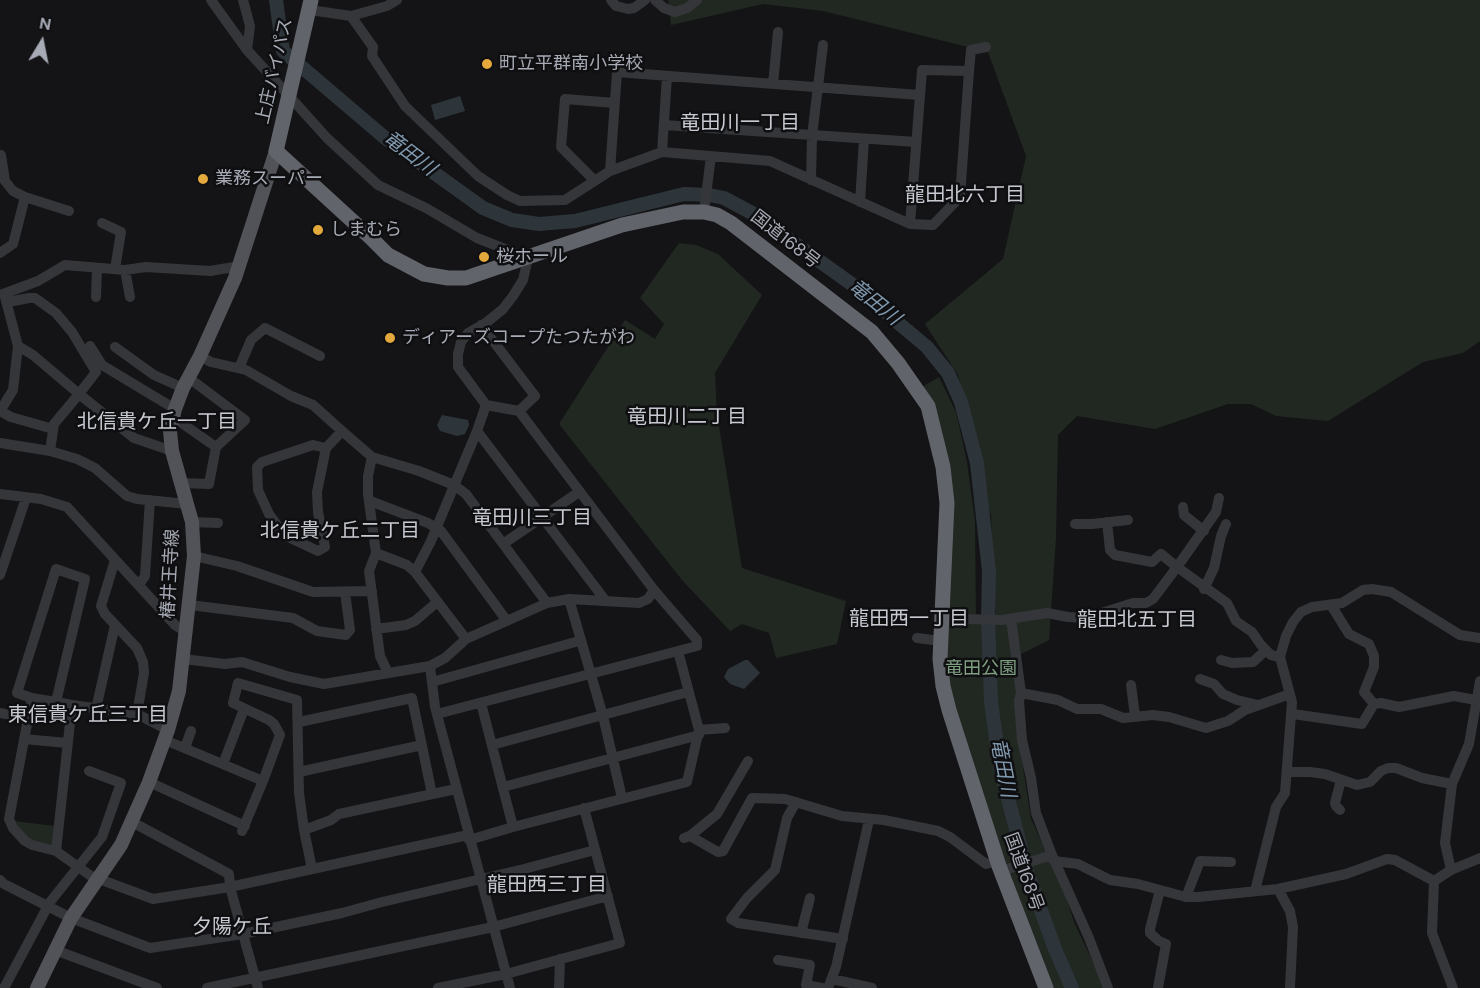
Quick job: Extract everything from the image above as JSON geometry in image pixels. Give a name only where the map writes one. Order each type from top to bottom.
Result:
[{"type":"highway","name":"上庄バイパス","points":[[276,151],[309,11]]},
{"type":"highway","name":"国道168号","points":[[276,151],[388,255],[423,274],[466,278],[622,225],[705,207],[731,223],[872,332],[898,363],[928,406],[943,466],[947,503],[941,641],[943,686],[1001,867],[1046,988]]},
{"type":"main road","name":"椿井王寺線","points":[[37,988],[71,918],[112,860],[132,822],[166,735],[179,692],[194,556],[192,522],[172,451],[170,431],[174,413],[186,383],[240,266],[276,151]]},
{"type":"street","points":[[211,0],[247,50],[327,138],[378,184],[426,208],[477,238],[528,258],[524,280],[503,309],[468,333],[461,342],[458,354],[459,367],[486,405],[519,411],[654,590],[697,640],[697,646],[437,714]]},
{"type":"street","points":[[243,0],[250,26],[247,50]]},
{"type":"street","points":[[309,11],[351,16],[387,6],[397,0]]},
{"type":"street","points":[[611,0],[616,6],[627,9],[634,8],[645,0]]},
{"type":"street","points":[[655,0],[664,8],[675,12],[687,8],[697,0]]},
{"type":"street","points":[[351,16],[373,47],[372,56],[405,106],[478,176],[520,201],[565,200],[610,171],[662,152],[770,161],[910,224],[933,225],[960,197],[971,50],[986,47]]},
{"type":"street","points":[[773,84],[778,32]]},
{"type":"street","points":[[811,180],[816,87],[823,45]]},
{"type":"street","points":[[910,224],[922,70],[969,71]]},
{"type":"street","points":[[610,171],[617,72],[919,95]]},
{"type":"street","points":[[662,152],[668,76]]},
{"type":"street","points":[[594,180],[561,147],[565,99],[615,103]]},
{"type":"street","points":[[664,125],[916,142]]},
{"type":"street","points":[[860,202],[864,139]]},
{"type":"street","points":[[1,155],[5,181],[13,191],[69,211]]},
{"type":"street","points":[[705,207],[711,156]]},
{"type":"street","points":[[0,253],[13,244],[25,197]]},
{"type":"street","points":[[102,224],[121,232],[120,269],[130,297]]},
{"type":"street","points":[[4,295],[38,281],[65,265],[210,271],[240,266]]},
{"type":"street","points":[[96,297],[97,267]]},
{"type":"street","points":[[4,295],[18,346],[13,390],[0,411],[11,417],[53,429]]},
{"type":"street","points":[[4,295],[35,298],[56,313],[72,332],[96,372],[54,424],[50,451]]},
{"type":"street","points":[[481,325],[535,396],[519,411]]},
{"type":"street","points":[[239,368],[251,340],[265,328],[320,356]]},
{"type":"street","points":[[18,346],[33,355],[134,438],[172,451]]},
{"type":"street","points":[[90,346],[102,365],[174,413],[216,447]]},
{"type":"street","points":[[115,347],[154,375],[186,383],[245,420],[216,447],[209,484],[180,483]]},
{"type":"street","points":[[200,356],[211,362],[246,370],[291,396],[313,405],[372,457],[419,471],[454,485],[466,494],[547,603]]},
{"type":"street","points":[[415,572],[436,528],[486,405]]},
{"type":"street","points":[[326,448],[313,445],[262,462],[257,467],[258,490],[263,503],[284,535],[318,551],[325,547],[318,512],[317,492],[326,448],[342,431]]},
{"type":"street","points":[[477,431],[605,600]]},
{"type":"street","points":[[0,443],[50,451],[78,459],[95,468],[127,496],[137,500],[187,504]]},
{"type":"street","points":[[372,457],[368,476],[376,553],[369,571],[380,656],[388,673]]},
{"type":"street","points":[[503,544],[579,492]]},
{"type":"street","points":[[0,494],[41,499],[67,507],[175,625],[186,632]]},
{"type":"street","points":[[0,574],[26,498]]},
{"type":"street","points":[[966,619],[1006,620],[1047,613],[1080,619],[1133,603],[1146,603],[1153,599],[1204,531],[1216,512],[1219,498]]},
{"type":"street","points":[[139,585],[145,576],[150,500]]},
{"type":"street","points":[[370,501],[436,528],[507,621]]},
{"type":"street","points":[[1183,507],[1184,515],[1204,531]]},
{"type":"street","points":[[1075,524],[1128,520]]},
{"type":"street","points":[[192,522],[218,523]]},
{"type":"street","points":[[1107,522],[1110,550],[1115,555],[1152,562],[1161,554],[1204,589],[1227,603],[1236,621],[1252,632],[1266,650],[1280,657]]},
{"type":"street","points":[[1204,589],[1214,568],[1226,524]]},
{"type":"street","points":[[376,553],[407,565],[415,572],[436,603],[466,639]]},
{"type":"street","points":[[194,556],[237,566],[314,592],[372,591]]},
{"type":"street","points":[[115,560],[101,606],[105,614],[137,648],[143,662],[144,673],[137,714]]},
{"type":"street","points":[[56,702],[85,579],[56,568],[17,693],[32,698],[96,709],[137,714],[185,748],[263,781]]},
{"type":"street","points":[[1255,891],[1276,807],[1285,793],[1293,714],[1280,657],[1286,636],[1301,612],[1312,607],[1342,603],[1363,590],[1372,589],[1390,592],[1460,635],[1480,638]]},
{"type":"street","points":[[183,659],[225,664],[242,662],[290,677],[324,684],[430,666],[445,658],[466,639],[547,603],[568,600],[605,600],[639,603],[648,599],[654,590]]},
{"type":"street","points":[[190,605],[293,618],[317,631],[346,635],[350,630],[345,592]]},
{"type":"street","points":[[568,600],[603,717],[622,798]]},
{"type":"street","points":[[376,629],[406,625],[415,621],[436,603]]},
{"type":"street","points":[[1331,605],[1349,634],[1370,644],[1374,656],[1374,667],[1364,692],[1374,704],[1399,707],[1454,696],[1476,700]]},
{"type":"street","points":[[1006,620],[1021,693],[1019,701],[1022,740],[1035,805],[1053,858],[1089,938],[1108,988]]},
{"type":"street","points":[[96,709],[115,624]]},
{"type":"street","points":[[917,638],[941,641]]},
{"type":"street","points":[[432,682],[579,641]]},
{"type":"street","points":[[1221,660],[1232,663],[1253,662],[1266,650]]},
{"type":"street","points":[[32,698],[9,819],[13,828],[25,841],[56,851],[97,879],[153,899],[230,887],[469,837],[687,782],[699,733],[678,651]]},
{"type":"street","points":[[430,666],[437,714],[510,988]]},
{"type":"street","points":[[1200,679],[1214,684],[1223,694],[1262,706]]},
{"type":"street","points":[[1451,870],[1445,843],[1452,784],[1469,744],[1480,681]]},
{"type":"street","points":[[149,782],[243,828],[280,735],[274,724],[233,703],[238,683],[297,700],[299,772],[304,830],[312,869]]},
{"type":"street","points":[[1131,685],[1135,716]]},
{"type":"street","points":[[492,745],[603,717],[688,692]]},
{"type":"street","points":[[1021,693],[1058,700],[1077,709],[1092,707],[1101,709],[1119,717],[1169,717],[1206,728],[1228,721],[1245,710],[1262,706],[1290,693]]},
{"type":"street","points":[[299,722],[412,698],[432,794]]},
{"type":"street","points":[[481,703],[513,826]]},
{"type":"street","points":[[1293,714],[1362,724],[1374,704]]},
{"type":"street","points":[[56,851],[72,705]]},
{"type":"street","points":[[223,764],[244,709]]},
{"type":"street","points":[[0,713],[27,718]]},
{"type":"street","points":[[503,787],[699,733],[725,728]]},
{"type":"street","points":[[185,748],[191,731]]},
{"type":"street","points":[[24,739],[67,743]]},
{"type":"street","points":[[299,772],[422,746]]},
{"type":"street","points":[[748,761],[717,814],[687,837],[718,852],[723,851],[752,798],[796,802],[842,816],[904,823],[938,831],[950,837],[986,864],[1001,867],[1040,858],[1053,858],[1078,864],[1110,880],[1138,884],[1186,897],[1278,889],[1346,874],[1387,859],[1395,860],[1434,881]]},
{"type":"street","points":[[1288,772],[1325,774],[1363,785],[1370,782],[1381,771],[1396,768],[1422,778],[1452,784]]},
{"type":"street","points":[[4,988],[47,907],[102,837],[121,783],[89,771]]},
{"type":"street","points":[[1340,810],[1335,803],[1341,780]]},
{"type":"street","points":[[304,830],[331,820],[339,814],[456,789]]},
{"type":"street","points":[[796,802],[787,818],[775,870],[754,894],[747,898],[731,919],[738,923],[843,939]]},
{"type":"street","points":[[438,988],[506,974],[620,943],[584,808]]},
{"type":"street","points":[[869,820],[843,939],[830,983],[872,988]]},
{"type":"street","points":[[132,822],[229,874],[230,887],[257,983]]},
{"type":"street","points":[[1,885],[71,918],[150,948],[243,934],[342,913],[595,850]]},
{"type":"street","points":[[1434,881],[1451,870],[1480,858]]},
{"type":"street","points":[[1186,897],[1200,861],[1231,862]]},
{"type":"street","points":[[1434,881],[1432,933],[1453,988]]},
{"type":"street","points":[[1278,889],[1290,911],[1293,927],[1290,988]]},
{"type":"street","points":[[1158,988],[1166,944],[1154,937],[1150,929],[1160,890]]},
{"type":"street","points":[[207,988],[257,983],[494,927],[608,896]]},
{"type":"street","points":[[801,933],[810,898]]},
{"type":"street","points":[[56,950],[157,988]]},
{"type":"street","points":[[559,988],[560,960]]},
{"type":"street","points":[[778,960],[810,965],[806,985],[822,988]]},
{"type":"green space","name":"竜田公園","points":[[668,0],[1480,0],[1480,341],[1463,353],[1423,362],[1328,421],[1276,416],[1251,404],[1228,404],[1155,429],[1077,416],[1058,435],[1056,538],[1049,640],[1015,657],[1020,749],[1031,819],[1064,891],[1074,922],[1105,988],[1050,988],[1011,881],[951,700],[945,670],[952,520],[922,387],[939,377],[956,412],[967,462],[975,521],[976,624],[996,624],[991,515],[981,483],[958,375],[925,324],[1003,259],[1026,156],[988,52],[823,11],[763,4],[671,25]]},
{"type":"green space","points":[[679,243],[696,245],[718,254],[762,295],[715,373],[717,414],[742,568],[846,601],[837,644],[776,658],[769,633],[742,624],[730,631],[682,580],[559,424],[625,320],[655,339],[664,324],[640,298]]},
{"type":"green space","points":[[14,821],[54,826],[53,843],[50,846],[26,839]]},
{"type":"shaded area","points":[[460,96],[465,111],[435,120],[431,105]]},
{"type":"shaded area","points":[[442,415],[468,420],[469,425],[465,434],[457,436],[440,431],[437,425]]},
{"type":"shaded area","points":[[748,660],[760,673],[744,689],[730,684],[724,677],[728,669]]},
{"type":"waterway","name":"竜田川","points":[[276,0],[283,51],[384,137],[483,208],[512,220],[539,224],[575,221],[684,194],[724,198],[752,213],[853,285],[927,347],[948,373],[961,402],[977,463],[989,571],[991,702],[1000,767],[1027,872],[1072,988]]},
{"type":"place","name":"町立平群南小学校","points":[[487,64]]},
{"type":"place","name":"業務スーパー","points":[[203,179]]},
{"type":"place","name":"しまむら","points":[[318,230]]},
{"type":"place","name":"桜ホール","points":[[484,257]]},
{"type":"place","name":"ディアーズコープたつたがわ","points":[[390,338]]},
{"type":"district","name":"竜田川一丁目","points":[[740,124]]},
{"type":"district","name":"龍田北六丁目","points":[[965,196]]},
{"type":"district","name":"竜田川二丁目","points":[[687,418]]},
{"type":"district","name":"北信貴ケ丘一丁目","points":[[157,423]]},
{"type":"district","name":"竜田川三丁目","points":[[532,519]]},
{"type":"district","name":"北信貴ケ丘二丁目","points":[[340,532]]},
{"type":"district","name":"龍田西一丁目","points":[[909,620]]},
{"type":"district","name":"龍田北五丁目","points":[[1137,621]]},
{"type":"district","name":"東信貴ケ丘三丁目","points":[[88,716]]},
{"type":"district","name":"龍田西三丁目","points":[[547,886]]},
{"type":"district","name":"夕陽ケ丘","points":[[232,928]]}]
